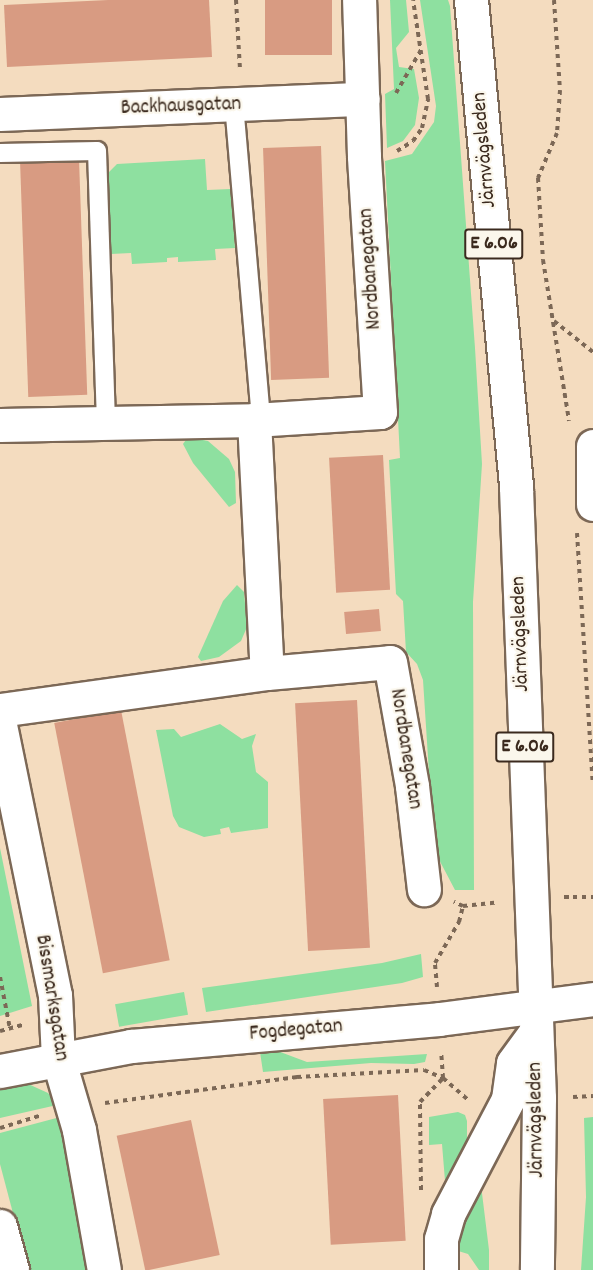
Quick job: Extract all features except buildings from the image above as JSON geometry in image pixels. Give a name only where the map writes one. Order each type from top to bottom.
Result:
[{"type":"main road","name":"Nordbanegatan","points":[[0,425],[257,420],[380,412],[364,156],[378,97],[359,0]]},
{"type":"main road","name":"Järnvägsleden","points":[[471,0],[516,488],[534,1020],[523,1098],[537,1270]]},
{"type":"main road","name":"Backhausgatan","points":[[0,114],[378,97]]},
{"type":"main road","points":[[257,420],[267,673]]},
{"type":"main road","points":[[582,439],[585,515]]},
{"type":"main road","name":"Nordbanegatan","points":[[0,710],[267,673],[390,662],[412,786],[424,889]]},
{"type":"main road","name":"Bissmarksgatan","points":[[0,724],[55,995],[58,1058],[74,1110],[104,1270]]},
{"type":"main road","name":"Fogdegatan","points":[[0,1071],[58,1058],[131,1046],[439,1019],[534,1020],[593,999]]},
{"type":"main road","points":[[441,1270],[441,1239],[448,1214],[523,1098]]},
{"type":"main road","points":[[0,1226],[12,1270]]},
{"type":"lane","points":[[238,104],[257,420]]},
{"type":"lane","points":[[0,153],[97,151],[106,423]]},
{"type":"path","points":[[236,0],[238,104]]},
{"type":"path","points":[[364,156],[402,150],[422,128],[428,99],[413,0]]},
{"type":"path","points":[[554,0],[560,90],[557,133],[538,178],[543,260],[553,321],[582,439]]},
{"type":"path","points":[[378,97],[421,49]]},
{"type":"path","points":[[553,321],[593,352]]},
{"type":"path","points":[[585,515],[593,784]]},
{"type":"path","points":[[421,1199],[420,1102],[442,1078],[435,963],[459,922],[463,906],[424,889]]},
{"type":"path","points":[[0,977],[10,1029]]},
{"type":"path","points":[[0,1128],[130,1098],[297,1077],[424,1070],[442,1078],[466,1101],[593,1096]]},
{"type":"green space","points":[[390,0],[406,0],[409,32],[396,48],[399,67],[414,69],[419,98],[415,125],[403,141],[387,148],[385,94],[394,89]]},
{"type":"green space","points":[[420,0],[448,0],[450,6],[475,348],[482,464],[473,602],[474,890],[455,890],[434,850],[423,680],[417,664],[406,652],[403,601],[396,594],[389,460],[400,458],[385,161],[412,154],[434,122],[436,106]]},
{"type":"green space","points":[[205,159],[207,190],[231,189],[235,248],[215,249],[216,260],[178,262],[178,257],[167,258],[167,262],[132,264],[131,253],[111,254],[106,175],[117,164]]},
{"type":"green space","points":[[188,437],[208,441],[229,459],[235,472],[236,503],[229,507],[193,463],[183,444]]},
{"type":"green space","points":[[237,585],[244,592],[247,627],[241,641],[219,657],[201,661],[198,657],[223,601]]},
{"type":"green space","points":[[220,724],[242,739],[256,734],[252,746],[256,772],[268,782],[268,828],[231,833],[229,827],[220,829],[221,834],[204,837],[179,827],[173,816],[156,730],[174,729],[181,737]]},
{"type":"green space","points":[[0,848],[32,1006],[0,1016]]},
{"type":"green space","points":[[421,954],[423,977],[402,983],[206,1012],[202,988],[382,963]]},
{"type":"green space","points":[[184,992],[188,1015],[119,1027],[115,1004]]},
{"type":"green space","points":[[275,1050],[307,1062],[427,1054],[425,1062],[414,1064],[371,1063],[263,1072],[260,1052]]},
{"type":"green space","points":[[26,1083],[48,1093],[57,1105],[0,1118],[0,1086]]},
{"type":"green space","points":[[458,1112],[465,1115],[467,1121],[467,1146],[445,1181],[442,1144],[429,1145],[429,1117]]},
{"type":"green space","points":[[64,1116],[93,1270],[28,1270],[0,1164],[0,1133]]},
{"type":"green space","points":[[593,1117],[593,1270],[581,1270],[586,1197],[584,1118]]},
{"type":"green space","points":[[480,1177],[489,1250],[489,1270],[479,1270],[468,1254],[455,1250],[449,1241]]}]
